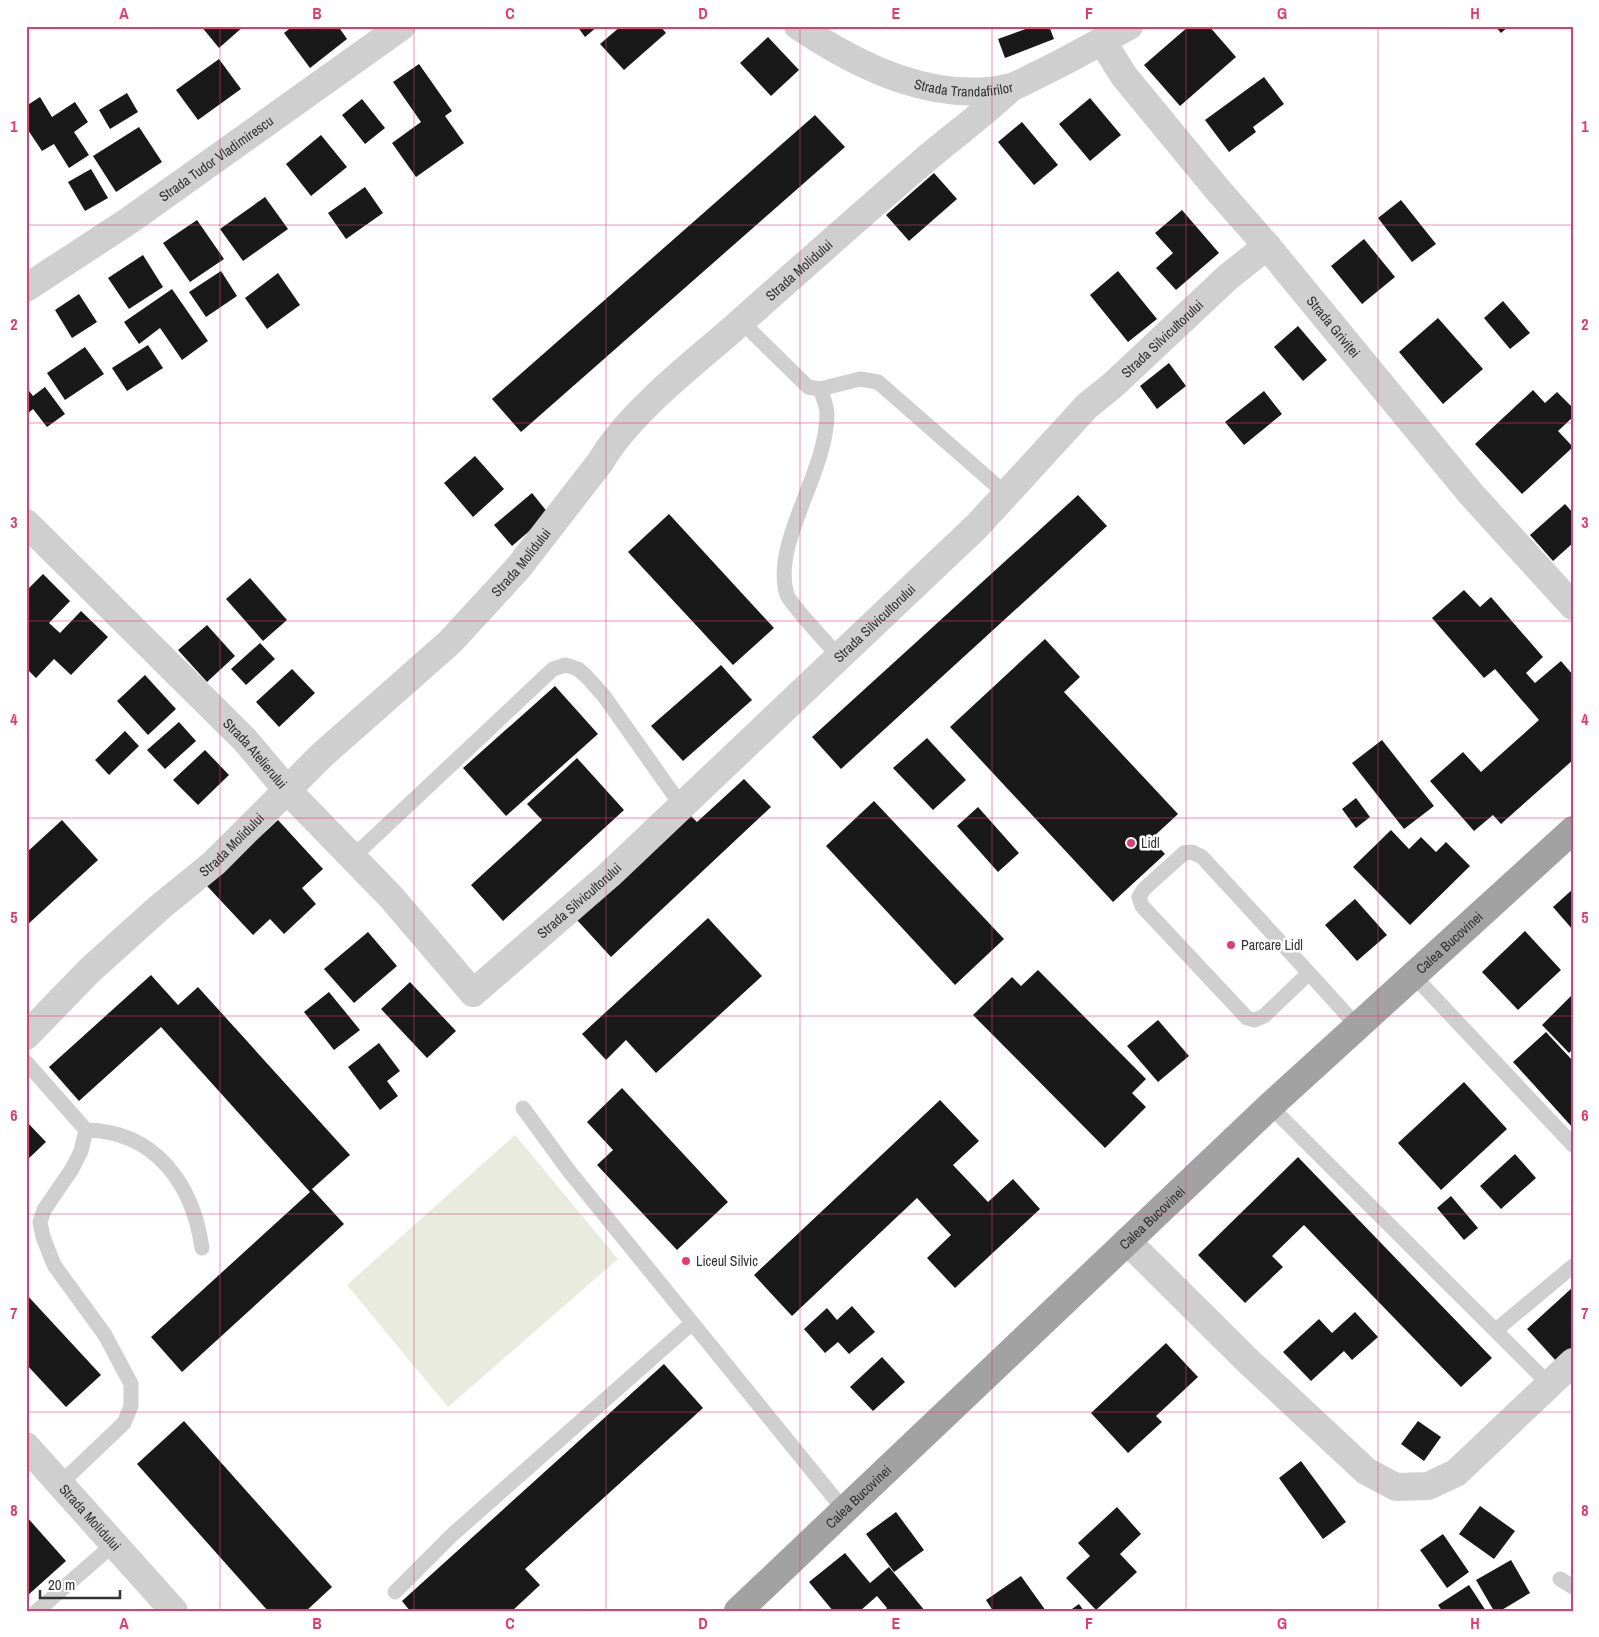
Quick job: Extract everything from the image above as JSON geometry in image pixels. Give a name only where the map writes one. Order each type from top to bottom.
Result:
[{"type":"highway","name":"Calea Bucovinei","points":[[738,1611],[1270,1106],[1573,830]]},
{"type":"street","name":"Strada Tudor Vladimirescu","points":[[26,288],[130,220],[402,26]]},
{"type":"street","name":"Strada Trandafirilor","points":[[798,26],[860,61],[904,81],[940,90],[976,91],[1012,87],[1129,26]]},
{"type":"street","name":"Strada Griviței","points":[[1102,41],[1130,83],[1471,494],[1573,606]]},
{"type":"street","name":"Strada Molidului","points":[[26,1036],[90,970],[160,907],[214,863],[322,756],[450,642],[519,567],[601,461],[611,444],[651,403],[741,321],[920,164],[991,107],[1012,87]]},
{"type":"street","name":"Strada Silvicultorului","points":[[473,993],[609,875],[977,526],[1087,406],[1113,385],[1228,278],[1267,246]]},
{"type":"street","name":"Strada Atelierului","points":[[26,523],[245,740],[288,791],[353,857],[420,930],[473,993]]},
{"type":"street","points":[[1127,1241],[1248,1361],[1366,1471],[1396,1487],[1428,1486],[1456,1473],[1573,1362]]},
{"type":"street","name":"Strada Molidului","points":[[26,1446],[174,1611]]},
{"type":"lane","points":[[741,321],[793,375],[808,387],[820,389],[860,379],[878,382],[1006,494]]},
{"type":"lane","points":[[820,389],[828,412],[824,443],[789,540],[783,573],[788,597],[839,656]]},
{"type":"lane","points":[[353,857],[553,669],[566,665],[578,669],[604,696],[681,805]]},
{"type":"lane","points":[[1309,973],[1264,1016],[1255,1020],[1247,1018],[1142,906],[1139,897],[1144,889],[1184,853],[1192,852],[1202,857],[1309,973],[1357,1026]]},
{"type":"lane","points":[[1413,975],[1573,1145]]},
{"type":"lane","points":[[26,1062],[86,1130],[108,1131],[136,1141],[161,1158],[191,1201],[198,1224],[202,1248]]},
{"type":"lane","points":[[1270,1106],[1549,1384]]},
{"type":"lane","points":[[523,1108],[569,1171],[844,1510]]},
{"type":"lane","points":[[60,1483],[124,1422],[131,1406],[131,1384],[105,1335],[54,1265],[43,1237],[40,1222],[44,1210],[59,1192],[78,1157],[86,1130]]},
{"type":"lane","points":[[1496,1330],[1573,1266]]},
{"type":"lane","points":[[395,1592],[452,1535],[692,1323]]},
{"type":"lane","points":[[37,1611],[114,1544]]},
{"type":"shaded area","points":[[515,1135],[618,1259],[448,1407],[347,1285]]},
{"type":"building","points":[[201,26],[244,26],[219,48]]},
{"type":"building","points":[[293,26],[338,26],[347,39],[310,68],[284,33]]},
{"type":"building","points":[[577,26],[598,26],[585,37]]},
{"type":"building","points":[[621,26],[660,26],[666,33],[624,70],[600,44]]},
{"type":"building","points":[[1034,26],[1049,26],[1054,39],[1005,58],[998,39]]},
{"type":"building","points":[[1189,26],[1209,26],[1236,57],[1180,106],[1144,65]]},
{"type":"building","points":[[1495,26],[1509,26],[1501,33]]},
{"type":"building","points":[[768,37],[799,70],[771,96],[740,63]]},
{"type":"building","points":[[219,59],[241,89],[198,120],[176,90]]},
{"type":"building","points":[[419,64],[452,111],[445,116],[464,143],[416,177],[392,143],[421,122],[393,82]]},
{"type":"building","points":[[1264,77],[1284,104],[1253,127],[1256,132],[1229,152],[1205,120]]},
{"type":"building","points":[[127,93],[138,112],[110,129],[99,110]]},
{"type":"building","points":[[40,97],[52,117],[75,102],[88,122],[74,132],[89,155],[69,168],[54,144],[42,151],[26,127],[26,106]]},
{"type":"building","points":[[1090,98],[1121,135],[1090,161],[1059,124]]},
{"type":"building","points":[[362,99],[385,128],[365,144],[342,115]]},
{"type":"building","points":[[815,115],[845,147],[521,432],[492,399]]},
{"type":"building","points":[[1022,122],[1058,165],[1034,185],[998,142]]},
{"type":"building","points":[[139,127],[162,162],[116,192],[93,156]]},
{"type":"building","points":[[321,135],[347,167],[311,196],[286,164]]},
{"type":"building","points":[[91,169],[108,198],[85,211],[68,182]]},
{"type":"building","points":[[934,173],[957,199],[909,241],[886,215]]},
{"type":"building","points":[[365,187],[383,213],[346,239],[328,213]]},
{"type":"building","points":[[265,197],[288,229],[243,261],[220,229]]},
{"type":"building","points":[[1401,200],[1436,244],[1412,262],[1378,218]]},
{"type":"building","points":[[1182,210],[1219,253],[1176,290],[1156,268],[1173,253],[1155,233]]},
{"type":"building","points":[[197,220],[224,259],[190,282],[163,243]]},
{"type":"building","points":[[1364,239],[1395,277],[1362,304],[1331,266]]},
{"type":"building","points":[[143,255],[163,287],[129,309],[108,278]]},
{"type":"building","points":[[221,271],[237,296],[206,317],[189,292]]},
{"type":"building","points":[[1118,271],[1157,319],[1128,342],[1090,295]]},
{"type":"building","points":[[278,273],[300,305],[267,329],[245,298]]},
{"type":"building","points":[[172,289],[208,341],[182,360],[160,328],[139,344],[124,322]]},
{"type":"building","points":[[79,294],[97,322],[72,338],[55,310]]},
{"type":"building","points":[[1503,301],[1530,333],[1510,349],[1484,318]]},
{"type":"building","points":[[1438,318],[1483,369],[1443,404],[1399,352]]},
{"type":"building","points":[[1298,326],[1327,360],[1303,381],[1274,347]]},
{"type":"building","points":[[148,345],[163,368],[127,391],[112,368]]},
{"type":"building","points":[[85,347],[104,374],[65,400],[47,373]]},
{"type":"building","points":[[1169,363],[1186,386],[1157,409],[1140,386]]},
{"type":"building","points":[[26,387],[33,396],[45,387],[65,414],[47,427],[33,409],[26,415]]},
{"type":"building","points":[[1533,390],[1545,403],[1557,392],[1573,408],[1573,417],[1558,431],[1573,447],[1522,494],[1475,444]]},
{"type":"building","points":[[1264,391],[1282,414],[1244,445],[1225,422]]},
{"type":"building","points":[[475,456],[504,489],[473,517],[444,483]]},
{"type":"building","points":[[532,493],[549,514],[512,546],[494,525]]},
{"type":"building","points":[[1078,495],[1107,526],[841,769],[812,737]]},
{"type":"building","points":[[1565,504],[1573,513],[1573,543],[1553,561],[1530,535]]},
{"type":"building","points":[[669,514],[774,628],[733,665],[628,552]]},
{"type":"building","points":[[43,574],[70,601],[49,623],[60,633],[81,611],[108,637],[71,675],[54,659],[36,678],[26,668],[26,591]]},
{"type":"building","points":[[250,578],[287,620],[263,641],[226,599]]},
{"type":"building","points":[[1464,590],[1480,607],[1491,597],[1543,657],[1526,673],[1535,683],[1561,661],[1573,675],[1573,760],[1501,824],[1493,815],[1474,831],[1430,781],[1463,752],[1481,772],[1539,720],[1495,669],[1484,678],[1432,618]]},
{"type":"building","points":[[207,625],[235,656],[207,682],[178,650]]},
{"type":"building","points":[[1045,639],[1080,677],[1064,692],[1178,814],[1151,839],[1165,854],[1113,902],[950,727]]},
{"type":"building","points":[[260,643],[275,659],[246,685],[231,669]]},
{"type":"building","points":[[721,665],[752,700],[683,761],[651,726]]},
{"type":"building","points":[[292,669],[315,693],[279,727],[256,702]]},
{"type":"building","points":[[145,675],[176,709],[148,735],[117,701]]},
{"type":"building","points":[[555,686],[598,734],[506,816],[463,768]]},
{"type":"building","points":[[179,722],[196,741],[165,769],[147,750]]},
{"type":"building","points":[[125,731],[139,746],[109,775],[95,760]]},
{"type":"building","points":[[927,738],[966,780],[933,810],[893,768]]},
{"type":"building","points":[[1382,740],[1434,806],[1404,829],[1352,763]]},
{"type":"building","points":[[205,750],[229,775],[198,805],[173,780]]},
{"type":"building","points":[[577,758],[624,810],[503,921],[471,885],[542,820],[527,804]]},
{"type":"building","points":[[744,779],[771,807],[611,957],[577,920],[690,815],[697,822]]},
{"type":"building","points":[[1356,798],[1370,817],[1356,828],[1342,809]]},
{"type":"building","points":[[874,801],[1004,939],[955,985],[826,846]]},
{"type":"building","points":[[978,807],[1019,853],[998,872],[957,826]]},
{"type":"building","points":[[62,820],[98,860],[26,926],[26,853]]},
{"type":"building","points":[[278,820],[323,869],[302,888],[316,904],[284,934],[270,919],[253,935],[207,886]]},
{"type":"building","points":[[1391,830],[1409,849],[1421,837],[1436,852],[1446,842],[1470,866],[1410,925],[1353,867]]},
{"type":"building","points":[[1573,889],[1573,930],[1553,907]]},
{"type":"building","points":[[1355,899],[1387,935],[1357,961],[1325,925]]},
{"type":"building","points":[[708,918],[762,976],[656,1073],[626,1040],[606,1060],[582,1034]]},
{"type":"building","points":[[1525,931],[1561,970],[1518,1010],[1482,972]]},
{"type":"building","points":[[368,932],[397,966],[354,1003],[324,969]]},
{"type":"building","points":[[1038,970],[1146,1079],[1132,1093],[1146,1107],[1105,1148],[973,1015],[1012,977],[1021,986]]},
{"type":"building","points":[[151,975],[178,1005],[198,987],[350,1155],[312,1189],[344,1224],[182,1372],[151,1337],[310,1192],[161,1027],[79,1101],[49,1067]]},
{"type":"building","points":[[410,982],[456,1031],[427,1058],[381,1009]]},
{"type":"building","points":[[329,992],[360,1030],[334,1050],[304,1012]]},
{"type":"building","points":[[1573,994],[1573,1049],[1569,1053],[1542,1025]]},
{"type":"building","points":[[1158,1020],[1189,1056],[1158,1082],[1127,1046]]},
{"type":"building","points":[[1546,1032],[1573,1061],[1573,1128],[1513,1062]]},
{"type":"building","points":[[379,1043],[400,1071],[387,1081],[398,1096],[380,1110],[348,1067]]},
{"type":"building","points":[[1464,1082],[1507,1129],[1441,1190],[1398,1143]]},
{"type":"building","points":[[622,1088],[728,1202],[677,1250],[597,1165],[613,1150],[587,1122]]},
{"type":"building","name":"Liceul Silvic","points":[[940,1100],[979,1141],[953,1165],[988,1202],[1013,1179],[1040,1209],[955,1288],[927,1258],[951,1235],[917,1198],[792,1316],[754,1275]]},
{"type":"building","points":[[26,1121],[46,1142],[26,1161]]},
{"type":"building","points":[[1515,1154],[1536,1178],[1501,1209],[1480,1186]]},
{"type":"building","points":[[1298,1157],[1492,1358],[1461,1387],[1304,1225],[1272,1256],[1283,1267],[1245,1303],[1198,1255]]},
{"type":"building","points":[[1451,1196],[1478,1228],[1464,1240],[1437,1208]]},
{"type":"building","points":[[1573,1287],[1573,1348],[1557,1362],[1527,1329]]},
{"type":"building","points":[[26,1294],[101,1375],[66,1407],[26,1364]]},
{"type":"building","points":[[852,1306],[875,1332],[849,1354],[838,1342],[825,1353],[804,1329],[827,1308],[837,1320]]},
{"type":"building","points":[[1355,1312],[1378,1337],[1352,1360],[1344,1351],[1311,1381],[1283,1352],[1319,1319],[1332,1333]]},
{"type":"building","points":[[1166,1343],[1198,1377],[1156,1416],[1162,1422],[1128,1453],[1091,1413]]},
{"type":"building","points":[[882,1357],[905,1382],[873,1411],[850,1387]]},
{"type":"building","points":[[664,1364],[703,1408],[525,1569],[540,1585],[512,1611],[491,1609],[489,1611],[410,1611],[402,1601]]},
{"type":"building","points":[[184,1421],[332,1587],[306,1611],[268,1611],[137,1464]]},
{"type":"building","points":[[1418,1421],[1441,1437],[1424,1461],[1401,1444]]},
{"type":"building","points":[[1301,1461],[1346,1522],[1323,1539],[1279,1478]]},
{"type":"building","points":[[1480,1506],[1515,1531],[1494,1559],[1459,1534]]},
{"type":"building","points":[[1117,1507],[1141,1534],[1120,1554],[1137,1572],[1096,1610],[1066,1578],[1090,1556],[1078,1543]]},
{"type":"building","points":[[896,1512],[924,1550],[894,1572],[866,1534]]},
{"type":"building","points":[[26,1516],[66,1561],[27,1596],[26,1594]]},
{"type":"building","points":[[1443,1534],[1469,1572],[1447,1588],[1420,1550]]},
{"type":"building","points":[[845,1553],[870,1583],[889,1567],[925,1611],[884,1611],[887,1608],[877,1596],[860,1611],[833,1611],[809,1582]]},
{"type":"building","points":[[1511,1560],[1530,1593],[1500,1611],[1494,1611],[1476,1580]]},
{"type":"building","points":[[1021,1576],[1046,1611],[993,1611],[986,1600]]},
{"type":"building","points":[[1469,1585],[1486,1611],[1442,1611],[1438,1605]]},
{"type":"building","points":[[1079,1604],[1084,1611],[1069,1611]]},
{"type":"place","name":"Lidl","points":[[1131,843]]},
{"type":"place","name":"Parcare Lidl","points":[[1231,945]]},
{"type":"place","name":"Liceul Silvic","points":[[686,1261]]}]
